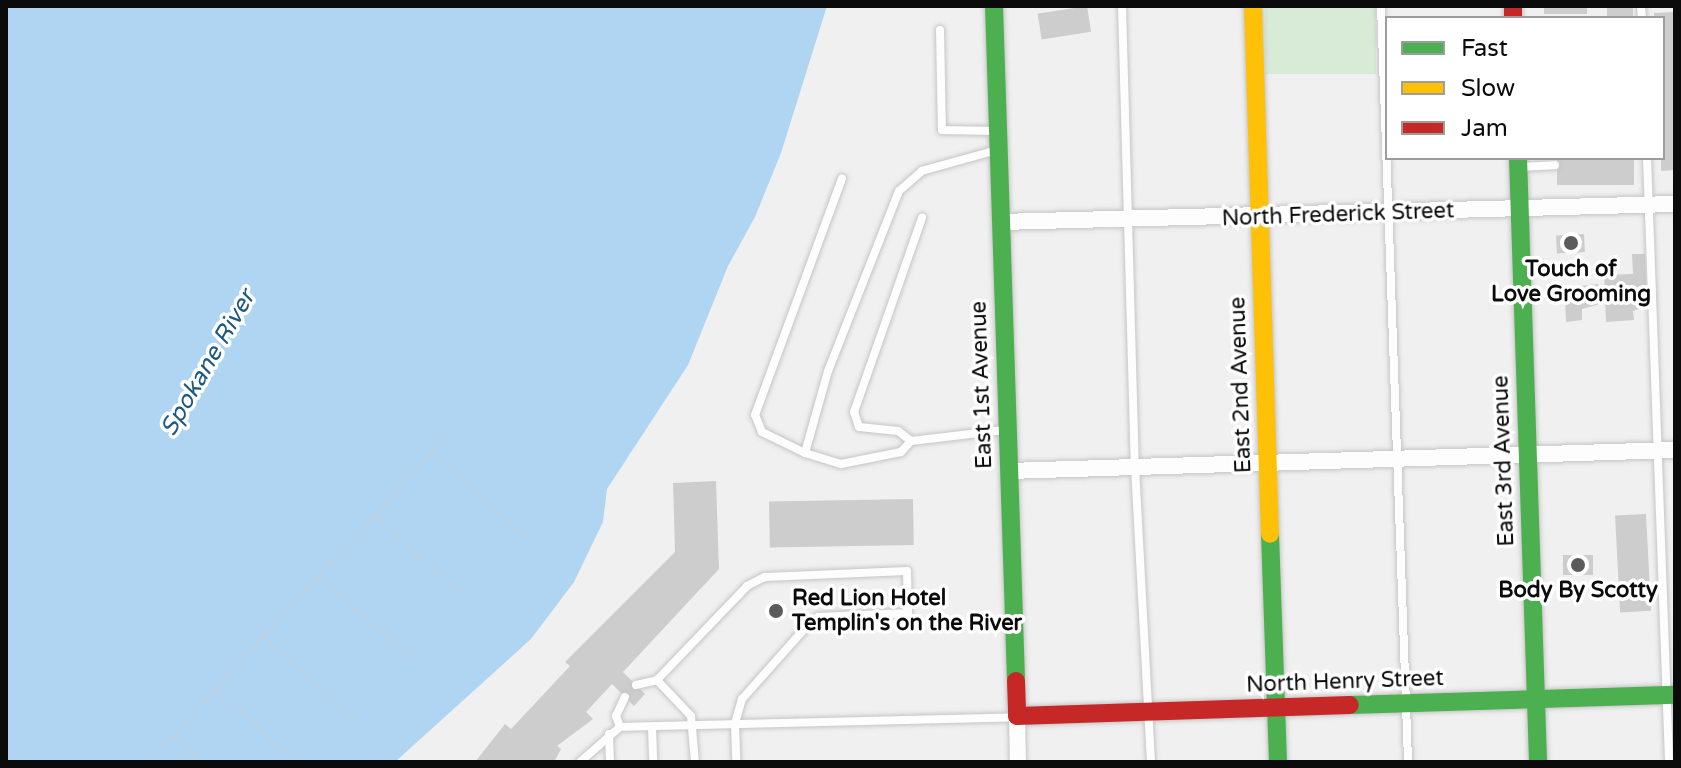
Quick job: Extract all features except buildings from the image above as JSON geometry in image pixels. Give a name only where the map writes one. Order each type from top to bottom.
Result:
[{"type":"street","name":"East 1st Avenue","points":[[994,6],[1018,762]]},
{"type":"street","name":"East 2nd Avenue","points":[[1253,6],[1278,762]]},
{"type":"street","name":"East 3rd Avenue","points":[[1518,162],[1538,762]]},
{"type":"street","name":"North Frederick Street","points":[[1000,222],[1675,204]]},
{"type":"street","points":[[1009,471],[1268,459],[1675,450]]},
{"type":"street","name":"North Henry Street","points":[[1017,716],[1671,695]]},
{"type":"lane","points":[[1122,6],[1135,467],[1151,762]]},
{"type":"lane","points":[[1381,6],[1385,145]]},
{"type":"lane","points":[[940,30],[942,130],[998,140]]},
{"type":"lane","points":[[805,453],[828,371],[899,191],[922,171],[998,140]]},
{"type":"lane","points":[[1385,160],[1408,762]]},
{"type":"lane","points":[[1647,160],[1656,451],[1671,695],[1669,762]]},
{"type":"lane","points":[[1518,162],[1555,165]]},
{"type":"lane","points":[[842,178],[755,415],[762,432],[805,453],[841,464],[901,452],[911,441],[1007,430]]},
{"type":"lane","points":[[911,441],[898,431],[859,427],[854,412],[922,218]]},
{"type":"lane","points":[[636,685],[657,680],[754,580],[907,571],[908,613],[818,617],[742,699],[735,724],[736,762]]},
{"type":"lane","points":[[657,680],[691,716],[695,762]]},
{"type":"lane","points":[[620,727],[616,716],[625,697]]},
{"type":"lane","points":[[580,762],[620,727],[1017,716]]},
{"type":"lane","points":[[652,727],[653,762]]},
{"type":"lane","points":[[609,734],[610,762]]},
{"type":"path","points":[[148,762],[447,436]]},
{"type":"path","points":[[432,453],[524,535]]},
{"type":"path","points":[[374,515],[467,600]]},
{"type":"path","points":[[318,576],[413,659]]},
{"type":"path","points":[[264,637],[360,724]]},
{"type":"path","points":[[217,689],[294,760]]},
{"type":"path","points":[[175,735],[204,762]]},
{"type":"green space","points":[[1265,6],[1376,6],[1376,74],[1265,74]]},
{"type":"water","name":"Spokane River","points":[[6,6],[827,6],[781,153],[755,217],[728,266],[688,365],[607,489],[603,522],[574,582],[531,639],[395,762],[6,762]]},
{"type":"traffic: fast","points":[[994,6],[1016,681]]},
{"type":"traffic: fast","points":[[1518,160],[1538,762]]},
{"type":"traffic: fast","points":[[1270,534],[1278,762]]},
{"type":"traffic: fast","points":[[1350,705],[1675,695]]},
{"type":"traffic: slow","points":[[1253,6],[1270,534]]},
{"type":"traffic: jam","points":[[1513,6],[1513,16]]},
{"type":"traffic: jam","points":[[1016,681],[1017,716],[1350,705]]},
{"type":"place","name":"Touch of Love Grooming","points":[[1571,243]]},
{"type":"place","name":"Body By Scotty","points":[[1578,565]]},
{"type":"place","name":"Red Lion Hotel Templin's on the River","points":[[776,611]]}]
